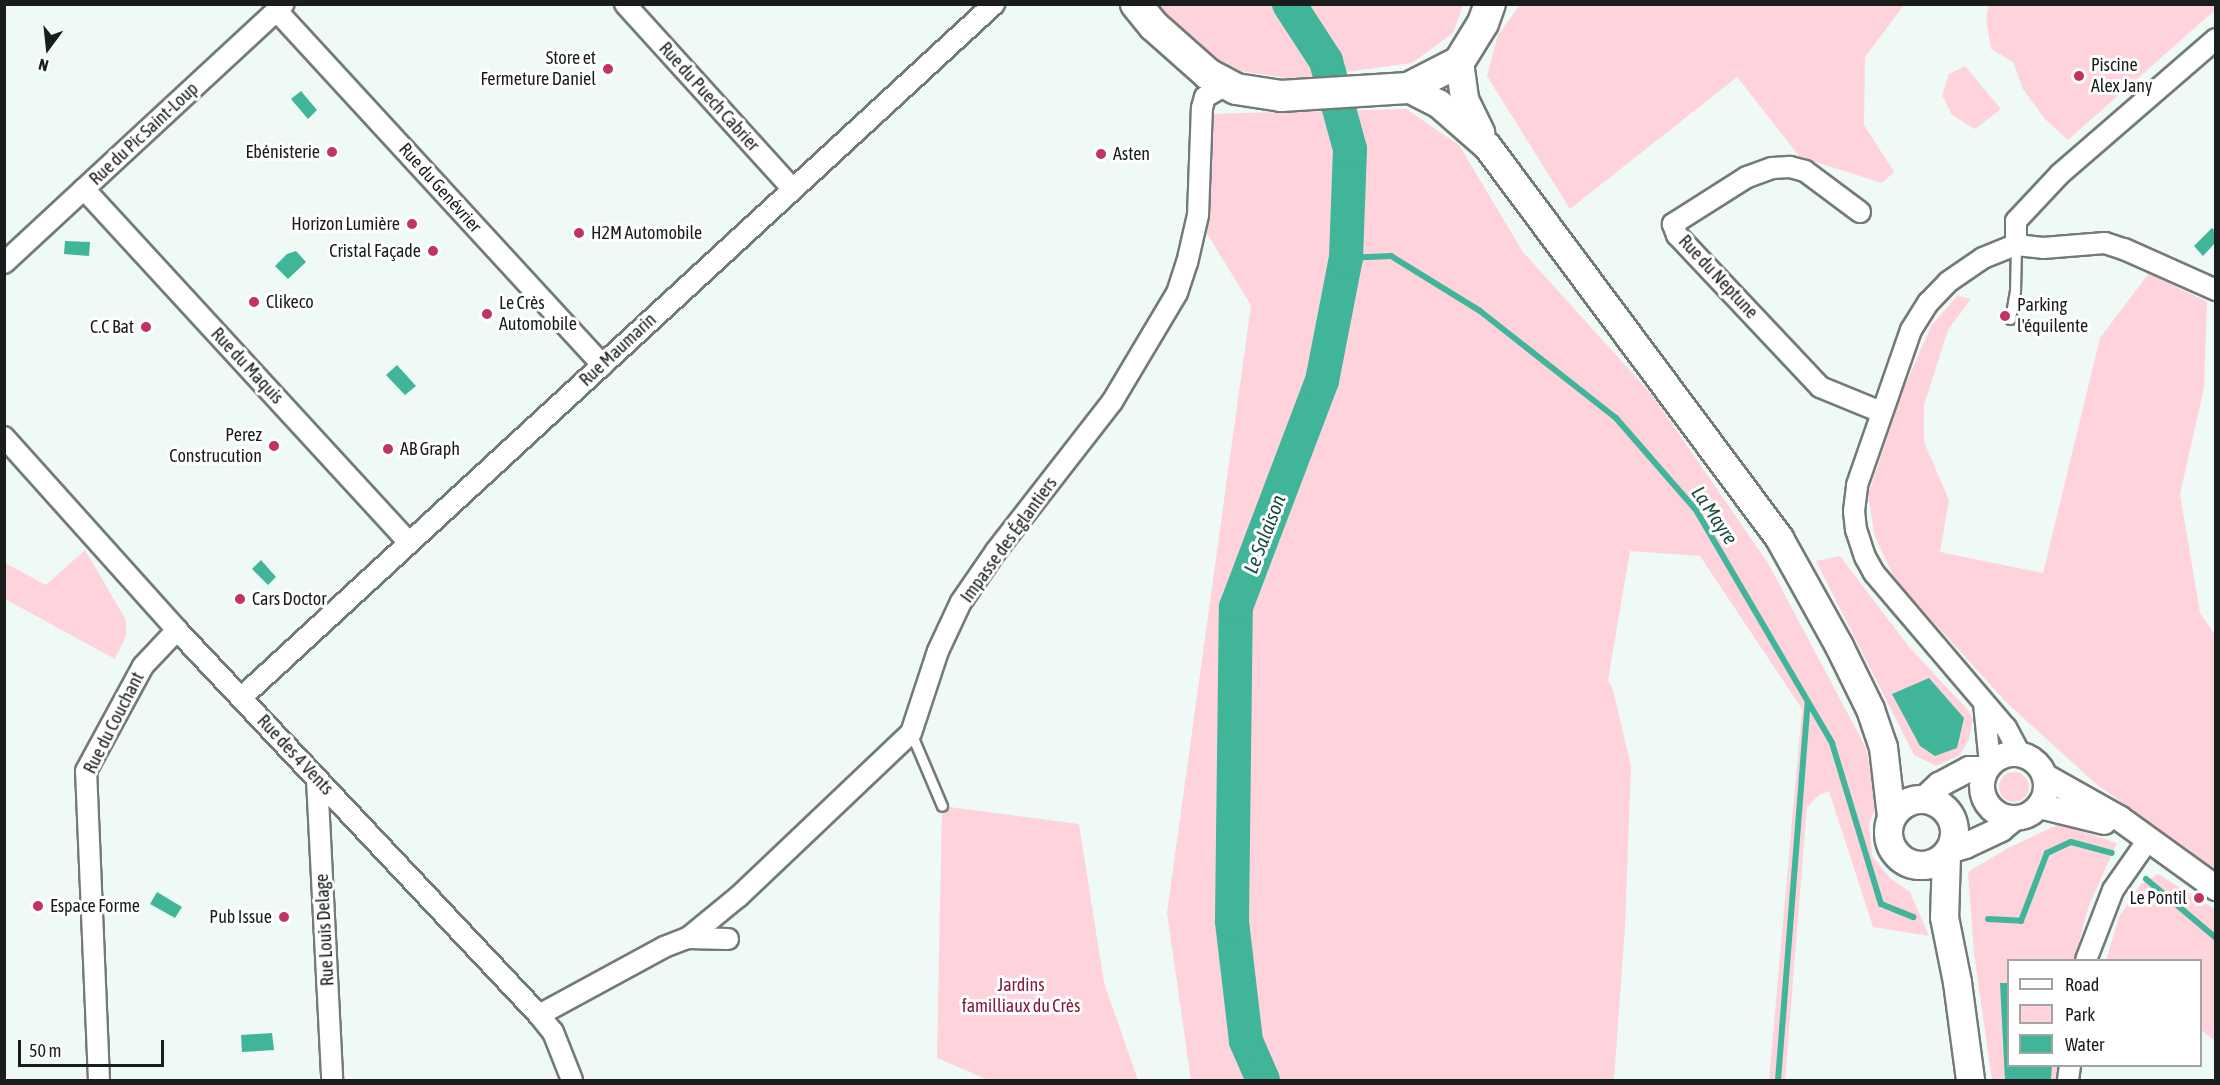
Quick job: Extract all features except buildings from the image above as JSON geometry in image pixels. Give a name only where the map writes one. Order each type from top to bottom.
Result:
[{"type":"main road","points":[[1136,4],[1195,65],[1221,83],[1254,94],[1281,96],[1399,89],[1459,62],[1483,22],[1490,4]]},
{"type":"main road","points":[[1459,62],[1464,99],[1487,146],[1779,538],[1839,646],[1870,710],[1883,747],[1891,816],[1887,836],[1890,845],[1895,854],[1912,864],[1944,917]]},
{"type":"main road","points":[[1399,89],[1438,104],[1487,146]]},
{"type":"main road","points":[[1883,747],[1922,798],[1942,806],[1953,822],[1953,842],[1947,853],[1934,863],[1912,864]]},
{"type":"main road","points":[[1891,816],[1903,803],[1922,798]]},
{"type":"main road","points":[[1947,853],[1944,917],[1957,982],[1970,1080]]},
{"type":"street","name":"Rue du Puech Cabrier","points":[[625,4],[793,189]]},
{"type":"street","name":"Rue Maumarin","points":[[242,697],[994,4]]},
{"type":"street","name":"Rue du Pic Saint-Loup","points":[[4,262],[281,8]]},
{"type":"street","name":"Rue du Genévrier","points":[[281,8],[602,365]]},
{"type":"street","points":[[2016,245],[2016,221],[2060,174],[2216,39]]},
{"type":"street","name":"Impasse des Églantiers","points":[[688,938],[738,897],[912,733],[938,651],[962,602],[996,551],[1112,402],[1177,293],[1188,263],[1198,215],[1202,108],[1205,97],[1219,89],[1221,83]]},
{"type":"street","name":"Rue du Neptune","points":[[1860,212],[1805,171],[1790,166],[1772,168],[1747,177],[1673,224],[1677,235],[1820,387],[1881,412]]},
{"type":"street","name":"Rue du Maquis","points":[[84,189],[409,542]]},
{"type":"street","points":[[2020,754],[2006,728],[1887,590],[1874,573],[1860,545],[1854,499],[1881,412],[1911,330],[1938,291],[1966,268],[2016,245],[2043,248],[2105,243],[2124,249],[2216,290]]},
{"type":"street","name":"Rue des 4 Vents","points":[[4,438],[177,630],[539,1015],[553,1032],[572,1080]]},
{"type":"street","name":"Rue du Couchant","points":[[99,1080],[86,771],[143,666],[177,630]]},
{"type":"street","points":[[1984,703],[1988,767],[1982,785],[1985,801],[1997,814],[2013,819],[2023,818],[2040,806],[2046,793],[2046,777]]},
{"type":"street","points":[[1922,798],[1939,785],[1969,769],[1988,767],[1999,757],[2020,754],[2036,762],[2046,777],[2119,818],[2216,888]]},
{"type":"street","name":"Rue Louis Delage","points":[[317,778],[332,1080]]},
{"type":"street","points":[[2040,806],[2095,818],[2148,840]]},
{"type":"street","points":[[1947,853],[2001,829],[2013,819]]},
{"type":"street","points":[[2086,959],[2113,890],[2148,840]]},
{"type":"street","name":"Impasse des Églantiers","points":[[539,1015],[664,946],[688,938],[728,939]]},
{"type":"lane","points":[[2010,319],[2015,292],[2016,245]]},
{"type":"lane","points":[[912,733],[942,806]]},
{"type":"green space","name":"Piscine Alex Jany","points":[[2215,4],[2216,9],[2068,140],[2045,119],[2023,89],[2013,62],[1991,49],[1986,18],[1989,5]]},
{"type":"green space","points":[[1156,5],[1463,5],[1453,33],[1412,63],[1294,79],[1233,70],[1192,41]]},
{"type":"green space","points":[[1520,5],[1904,5],[1865,57],[1864,125],[1894,172],[1882,183],[1800,157],[1737,77],[1570,209],[1487,76],[1498,35]]},
{"type":"green space","points":[[1965,66],[2001,109],[1975,129],[1952,115],[1942,95],[1949,74]]},
{"type":"green space","points":[[1406,109],[1459,145],[1523,252],[1652,395],[1768,563],[1866,748],[1877,805],[1869,823],[1872,856],[1891,879],[1910,892],[1929,936],[1873,927],[1829,791],[1819,795],[1807,807],[1785,1080],[1769,1080],[1802,709],[1700,556],[1630,551],[1608,680],[1613,690],[1631,766],[1625,926],[1614,1080],[1191,1080],[1167,913],[1251,305],[1201,224],[1207,114]]},
{"type":"green space","points":[[2149,273],[2207,302],[2204,388],[2180,494],[2200,613],[2215,635],[2215,869],[2095,783],[2008,704],[1896,581],[1875,537],[1868,495],[1902,393],[1931,326],[1957,296],[1971,299],[1948,330],[1924,405],[1924,442],[1949,500],[1940,552],[2043,573],[2100,338]]},
{"type":"green space","points":[[85,550],[126,620],[126,636],[115,659],[5,599],[5,563],[46,585]]},
{"type":"green space","points":[[1840,556],[1910,648],[1968,710],[1973,719],[1969,739],[1960,755],[1936,766],[1914,755],[1816,561]]},
{"type":"green space","points":[[2014,772],[2025,776],[2029,787],[2025,798],[2014,802],[2003,798],[1999,787],[2003,776]]},
{"type":"green space","name":"Jardins familliaux du Crès","points":[[942,806],[1079,824],[1104,983],[1138,1080],[988,1080],[937,1058]]},
{"type":"green space","points":[[2059,824],[2117,843],[2089,905],[2074,959],[2007,959],[2007,1067],[2059,1067],[2058,1080],[1992,1080],[1974,953],[1968,872],[2008,848]]},
{"type":"green space","points":[[2158,874],[2215,909],[2215,1041],[2202,1031],[2202,959],[2106,959],[2119,917],[2141,884]]},
{"type":"water","points":[[301,91],[317,110],[308,119],[291,99]]},
{"type":"water","points":[[2212,228],[2215,231],[2215,243],[2203,256],[2194,246]]},
{"type":"water","points":[[65,241],[90,242],[89,256],[64,254]]},
{"type":"water","points":[[296,251],[306,262],[288,279],[275,266],[287,254]]},
{"type":"water","points":[[397,365],[416,386],[405,395],[386,375]]},
{"type":"water","points":[[261,560],[276,577],[268,585],[252,569]]},
{"type":"water","points":[[1929,678],[1964,718],[1957,748],[1935,756],[1920,746],[1892,694]]},
{"type":"water","points":[[157,892],[182,907],[175,918],[150,904]]},
{"type":"water","points":[[2000,983],[2007,983],[2007,1067],[2052,1067],[2051,1080],[2005,1080]]},
{"type":"water","points":[[272,1033],[274,1050],[242,1052],[241,1035]]},
{"type":"waterway","name":"Le Salaison","points":[[1263,1080],[1246,1041],[1232,921],[1236,607],[1322,381],[1346,258],[1350,149],[1326,61],[1289,4]]},
{"type":"waterway","name":"La Mayre","points":[[1346,258],[1391,256],[1480,311],[1616,418],[1696,510],[1832,743],[1881,904],[1914,917]]},
{"type":"waterway","points":[[1778,1080],[1808,703]]},
{"type":"waterway","name":"La Mayre","points":[[1988,919],[2021,921],[2047,853],[2071,842],[2112,853]]},
{"type":"waterway","name":"La Mayre","points":[[2146,879],[2216,938]]},
{"type":"place","name":"Store et Fermeture Daniel","points":[[608,69]]},
{"type":"place","name":"Piscine Alex Jany","points":[[2079,76]]},
{"type":"place","name":"Ebénisterie","points":[[332,152]]},
{"type":"place","name":"Asten","points":[[1101,154]]},
{"type":"place","name":"Horizon Lumière","points":[[412,224]]},
{"type":"place","name":"H2M Automobile","points":[[579,233]]},
{"type":"place","name":"Cristal Façade","points":[[433,251]]},
{"type":"place","name":"Clikeco","points":[[254,302]]},
{"type":"place","name":"Le Crès Automobile","points":[[487,314]]},
{"type":"place","name":"Parking l'équilente","points":[[2005,316]]},
{"type":"place","name":"C.C Bat","points":[[146,327]]},
{"type":"place","name":"Perez Construcution","points":[[274,446]]},
{"type":"place","name":"AB Graph","points":[[388,449]]},
{"type":"place","name":"Cars Doctor","points":[[240,599]]},
{"type":"place","name":"Le Pontil","points":[[2199,898]]},
{"type":"place","name":"Espace Forme","points":[[38,906]]},
{"type":"place","name":"Pub Issue","points":[[284,917]]}]
